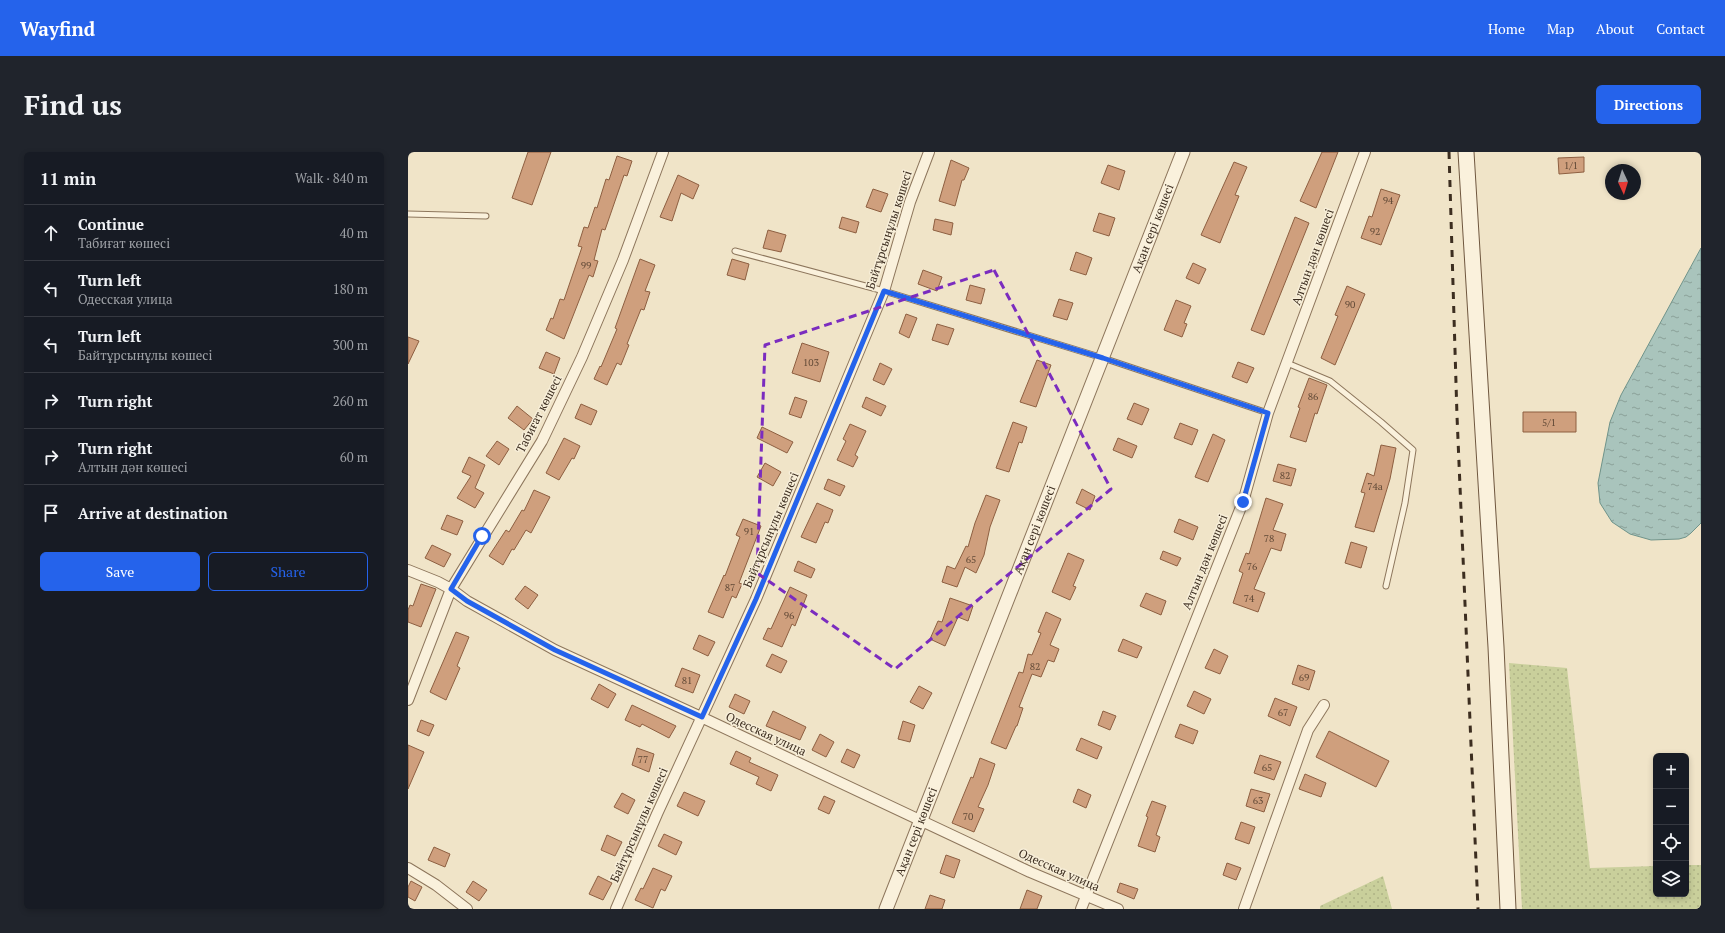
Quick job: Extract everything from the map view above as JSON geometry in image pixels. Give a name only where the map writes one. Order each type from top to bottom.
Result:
[{"type":"main road","points":[[1466,152],[1496,647],[1508,909]]},
{"type":"street","name":"Табиғат көшесі","points":[[408,700],[451,589],[542,441],[582,357],[620,266],[663,152]]},
{"type":"street","name":"Байтұрсынұлы көшесі","points":[[616,909],[657,814],[756,599],[884,291],[910,202],[929,152]]},
{"type":"street","name":"Ақан сері көшесі","points":[[886,909],[1183,152]]},
{"type":"street","name":"Алтын дән көшесі","points":[[1081,909],[1243,502],[1268,413],[1365,152]]},
{"type":"street","name":"Одесская улица","points":[[408,570],[451,589],[467,601],[555,650],[702,717],[921,822],[1118,909]]},
{"type":"street","points":[[1244,909],[1308,730],[1324,705]]},
{"type":"street","points":[[408,868],[436,885],[467,909]]},
{"type":"lane","points":[[408,214],[486,216]]},
{"type":"lane","points":[[735,251],[884,291],[1103,358],[1268,413]]},
{"type":"lane","points":[[1287,363],[1330,381],[1413,450],[1405,503],[1386,586]]},
{"type":"highlighted area","points":[[994,270],[1111,489],[895,669],[757,573],[765,345]]},
{"type":"green space","points":[[1509,663],[1567,668],[1590,868],[1653,866],[1653,897],[1689,897],[1689,865],[1701,865],[1701,909],[1522,909]]},
{"type":"green space","points":[[1383,876],[1392,909],[1320,909],[1320,906]]},
{"type":"water","points":[[1701,248],[1701,523],[1686,537],[1679,539],[1651,540],[1630,534],[1612,522],[1600,503],[1598,483],[1610,422],[1621,395]]},
{"type":"building","points":[[528,152],[551,152],[532,205],[512,198]]},
{"type":"building","points":[[1322,152],[1338,152],[1316,208],[1300,201]]},
{"type":"building","points":[[617,156],[632,161],[627,176],[624,175],[605,230],[602,229],[594,260],[598,261],[593,277],[589,275],[564,339],[546,330],[551,318],[553,319],[560,299],[564,300],[582,247],[578,246],[584,227],[588,228],[595,207],[597,208],[606,179],[609,180]]},
{"type":"building","points":[[1584,157],[1584,172],[1559,174],[1558,158]]},
{"type":"building","points":[[951,160],[969,168],[964,180],[962,180],[955,206],[939,201]]},
{"type":"building","points":[[1234,162],[1247,167],[1235,195],[1239,196],[1220,243],[1201,235]]},
{"type":"building","points":[[1108,165],[1125,171],[1119,190],[1101,183]]},
{"type":"building","points":[[678,175],[699,185],[693,199],[681,193],[672,221],[660,217]]},
{"type":"building","points":[[873,189],[888,194],[881,212],[866,207]]},
{"type":"building","points":[[1381,189],[1400,195],[1381,245],[1361,238],[1369,216],[1372,217]]},
{"type":"building","points":[[1099,213],[1115,218],[1109,236],[1093,231]]},
{"type":"building","points":[[842,217],[859,222],[856,233],[839,228]]},
{"type":"building","points":[[1295,217],[1309,223],[1264,335],[1251,330]]},
{"type":"building","points":[[935,219],[953,223],[951,235],[933,230]]},
{"type":"building","points":[[768,230],[786,235],[781,252],[763,248]]},
{"type":"building","points":[[1076,252],[1092,258],[1086,275],[1070,270]]},
{"type":"building","points":[[640,259],[655,265],[645,291],[650,292],[644,310],[641,309],[627,344],[629,345],[621,365],[617,363],[607,385],[594,379],[600,366],[601,367],[617,329],[615,328]]},
{"type":"building","points":[[732,259],[749,264],[745,280],[727,275]]},
{"type":"building","points":[[1193,263],[1206,269],[1199,284],[1186,278]]},
{"type":"building","points":[[923,270],[942,277],[937,291],[918,284]]},
{"type":"building","points":[[970,285],[985,289],[981,304],[966,300]]},
{"type":"building","points":[[1347,286],[1365,294],[1335,365],[1321,358],[1338,316],[1335,315]]},
{"type":"building","points":[[1059,299],[1073,303],[1067,320],[1053,316]]},
{"type":"building","points":[[1176,300],[1191,306],[1184,323],[1187,324],[1182,337],[1164,330]]},
{"type":"building","points":[[906,314],[917,318],[909,338],[899,333]]},
{"type":"building","points":[[937,324],[954,329],[948,345],[932,340]]},
{"type":"building","points":[[408,337],[419,341],[408,364]]},
{"type":"building","points":[[802,343],[829,352],[820,382],[792,373]]},
{"type":"building","points":[[546,352],[560,358],[554,374],[539,368]]},
{"type":"building","points":[[1037,360],[1051,365],[1036,407],[1020,402]]},
{"type":"building","points":[[1238,362],[1254,368],[1247,383],[1232,377]]},
{"type":"building","points":[[880,363],[892,369],[884,385],[873,380]]},
{"type":"building","points":[[1309,378],[1327,385],[1317,414],[1315,413],[1306,442],[1290,437],[1300,408],[1298,407]]},
{"type":"building","points":[[795,397],[807,401],[801,418],[789,414]]},
{"type":"building","points":[[866,397],[886,406],[881,416],[862,407]]},
{"type":"building","points":[[1134,403],[1149,409],[1142,425],[1127,419]]},
{"type":"building","points":[[581,404],[597,411],[591,425],[575,418]]},
{"type":"building","points":[[517,406],[533,419],[524,430],[508,418]]},
{"type":"building","points":[[1523,412],[1576,412],[1576,432],[1523,432]]},
{"type":"building","points":[[1013,422],[1027,427],[1022,443],[1019,442],[1009,472],[996,468]]},
{"type":"building","points":[[1180,423],[1198,430],[1192,445],[1174,438]]},
{"type":"building","points":[[850,424],[866,431],[855,455],[858,457],[853,467],[837,460],[846,441],[843,439]]},
{"type":"building","points":[[762,427],[793,442],[787,453],[757,438]]},
{"type":"building","points":[[1213,434],[1225,440],[1208,482],[1195,477]]},
{"type":"building","points":[[564,438],[580,446],[574,459],[572,458],[559,480],[546,473]]},
{"type":"building","points":[[1118,438],[1137,446],[1132,458],[1113,450]]},
{"type":"building","points":[[497,441],[509,449],[499,465],[486,456]]},
{"type":"building","points":[[1381,445],[1396,448],[1390,479],[1374,532],[1355,527],[1365,493],[1361,492],[1367,473],[1374,476]]},
{"type":"building","points":[[469,457],[485,465],[475,488],[484,493],[475,508],[457,498],[471,476],[462,472]]},
{"type":"building","points":[[765,463],[781,472],[773,486],[757,477]]},
{"type":"building","points":[[1278,464],[1296,469],[1291,486],[1273,481]]},
{"type":"building","points":[[828,479],[845,486],[840,496],[824,489]]},
{"type":"building","points":[[1082,489],[1095,496],[1090,510],[1076,503]]},
{"type":"building","points":[[534,490],[550,497],[531,533],[526,530],[514,550],[512,549],[503,565],[489,556],[506,530],[509,532],[522,510],[524,511]]},
{"type":"building","points":[[986,495],[1000,500],[990,527],[984,555],[976,573],[965,567],[957,587],[942,582],[947,566],[955,569],[966,546],[968,547],[975,523]]},
{"type":"building","points":[[1266,498],[1283,504],[1273,530],[1286,534],[1281,551],[1271,548],[1254,589],[1265,593],[1258,612],[1233,603],[1243,573],[1239,571],[1246,553],[1249,554]]},
{"type":"building","points":[[817,503],[833,510],[828,523],[825,522],[816,543],[801,537]]},
{"type":"building","points":[[447,515],[463,521],[457,535],[441,529]]},
{"type":"building","points":[[743,519],[761,526],[739,583],[742,584],[736,598],[732,596],[723,618],[708,612],[724,575],[725,576],[740,537],[736,535]]},
{"type":"building","points":[[1179,519],[1198,527],[1193,540],[1174,532]]},
{"type":"building","points":[[1351,542],[1367,547],[1361,568],[1345,563]]},
{"type":"building","points":[[432,545],[451,554],[444,567],[425,558]]},
{"type":"building","points":[[1163,551],[1181,558],[1177,566],[1160,559]]},
{"type":"building","points":[[1068,553],[1084,560],[1073,586],[1076,587],[1070,600],[1052,592]]},
{"type":"building","points":[[798,561],[815,569],[811,578],[794,571]]},
{"type":"building","points":[[421,584],[436,589],[421,627],[408,622],[408,610],[410,605],[413,606]]},
{"type":"building","points":[[525,586],[538,595],[528,609],[515,599]]},
{"type":"building","points":[[790,587],[807,595],[795,626],[792,624],[782,647],[763,639],[768,628],[771,629]]},
{"type":"building","points":[[1146,593],[1166,601],[1161,615],[1140,606]]},
{"type":"building","points":[[950,598],[973,606],[968,621],[958,617],[945,646],[930,639],[938,621],[942,622]]},
{"type":"building","points":[[1046,612],[1061,619],[1050,645],[1059,649],[1054,662],[1048,660],[1041,677],[1032,674],[1019,707],[1023,708],[1017,726],[1006,749],[991,743],[1019,672],[1023,673],[1028,654],[1032,655],[1041,633],[1038,632]]},
{"type":"building","points":[[456,632],[469,637],[457,666],[460,668],[446,700],[430,692]]},
{"type":"building","points":[[699,635],[715,642],[708,656],[693,649]]},
{"type":"building","points":[[1123,639],[1142,647],[1137,658],[1118,651]]},
{"type":"building","points":[[1214,649],[1228,656],[1220,674],[1205,668]]},
{"type":"building","points":[[772,654],[787,661],[781,673],[766,666]]},
{"type":"building","points":[[1298,665],[1315,671],[1309,690],[1292,684]]},
{"type":"building","points":[[682,668],[700,675],[693,693],[675,686]]},
{"type":"building","points":[[599,684],[616,694],[608,708],[591,699]]},
{"type":"building","points":[[919,686],[932,693],[923,709],[910,702]]},
{"type":"building","points":[[1194,691],[1211,699],[1204,714],[1187,706]]},
{"type":"building","points":[[735,694],[750,701],[744,714],[729,707]]},
{"type":"building","points":[[1275,698],[1297,707],[1290,726],[1268,716]]},
{"type":"building","points":[[632,705],[676,726],[669,738],[642,724],[640,727],[625,720]]},
{"type":"building","points":[[773,711],[806,727],[800,740],[766,726]]},
{"type":"building","points":[[1103,711],[1116,716],[1110,730],[1098,725]]},
{"type":"building","points":[[421,720],[434,725],[429,736],[417,731]]},
{"type":"building","points":[[903,721],[915,725],[910,742],[898,739]]},
{"type":"building","points":[[1180,724],[1198,731],[1193,744],[1175,737]]},
{"type":"building","points":[[1329,731],[1389,761],[1376,787],[1316,757]]},
{"type":"building","points":[[820,734],[834,742],[826,757],[812,750]]},
{"type":"building","points":[[1081,738],[1102,747],[1097,759],[1076,750]]},
{"type":"building","points":[[408,745],[424,752],[408,789]]},
{"type":"building","points":[[637,748],[654,754],[649,772],[632,765]]},
{"type":"building","points":[[847,749],[860,755],[854,768],[841,762]]},
{"type":"building","points":[[736,751],[751,758],[749,762],[778,775],[771,791],[756,784],[759,777],[730,764]]},
{"type":"building","points":[[1260,755],[1281,762],[1274,780],[1254,773]]},
{"type":"building","points":[[980,758],[995,764],[988,785],[978,807],[984,809],[974,832],[952,823],[971,777],[973,778]]},
{"type":"building","points":[[1305,774],[1326,783],[1321,797],[1299,789]]},
{"type":"building","points":[[1078,789],[1091,795],[1086,808],[1073,802]]},
{"type":"building","points":[[1251,789],[1270,794],[1264,812],[1246,806]]},
{"type":"building","points":[[684,792],[705,801],[698,816],[677,806]]},
{"type":"building","points":[[622,793],[635,800],[628,814],[614,807]]},
{"type":"building","points":[[824,796],[835,801],[829,814],[818,809]]},
{"type":"building","points":[[1152,801],[1166,806],[1156,835],[1160,837],[1155,852],[1138,846],[1148,817],[1146,816]]},
{"type":"building","points":[[1241,822],[1255,827],[1249,844],[1235,839]]},
{"type":"building","points":[[664,834],[682,842],[676,855],[658,846]]},
{"type":"building","points":[[607,835],[622,842],[615,856],[601,850]]},
{"type":"building","points":[[434,847],[450,854],[445,867],[428,860]]},
{"type":"building","points":[[946,855],[960,860],[954,878],[940,873]]},
{"type":"building","points":[[1227,863],[1241,868],[1236,880],[1223,875]]},
{"type":"building","points":[[653,868],[672,876],[665,891],[661,889],[653,908],[635,900],[641,888],[643,889]]},
{"type":"building","points":[[598,876],[612,883],[603,900],[589,894]]},
{"type":"building","points":[[411,881],[422,887],[415,901],[408,897],[408,887]]},
{"type":"building","points":[[473,881],[487,890],[479,901],[466,892]]},
{"type":"building","points":[[1120,883],[1138,889],[1134,899],[1117,892]]},
{"type":"building","points":[[1027,890],[1042,896],[1037,909],[1020,909]]},
{"type":"building","points":[[930,895],[945,900],[942,909],[925,909]]},
{"type":"railway","points":[[1449,152],[1457,416],[1478,909]]},
{"type":"route","points":[[482,536],[451,589],[467,601],[555,650],[702,717],[756,599],[884,291],[1103,358],[1268,413],[1243,502]]}]
